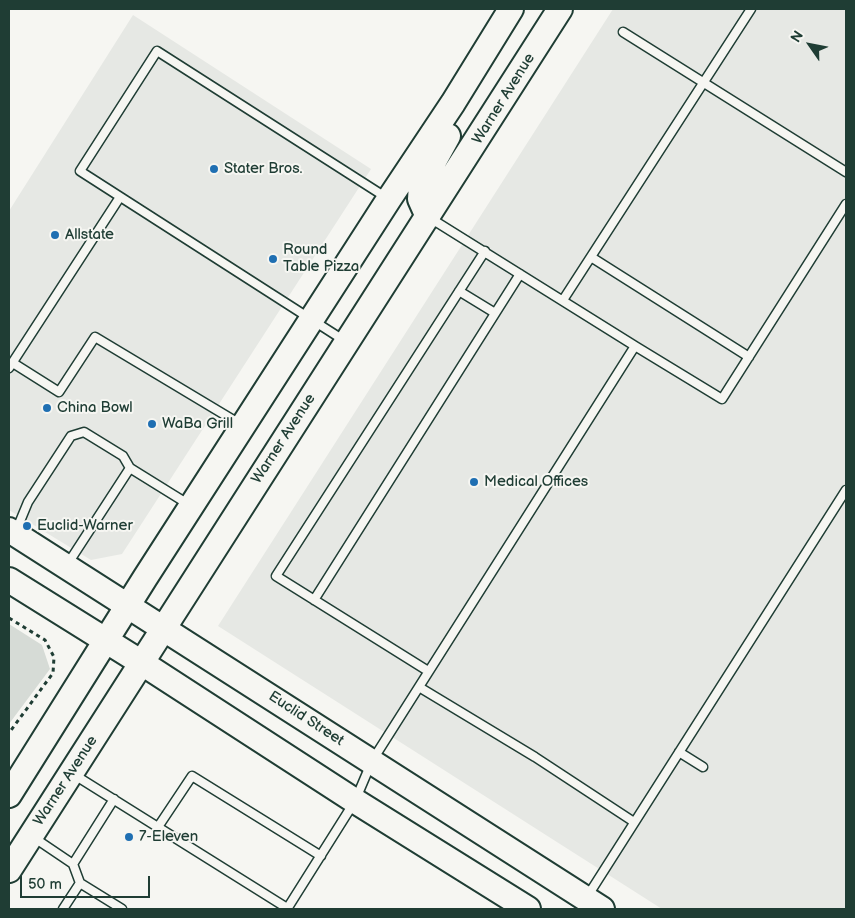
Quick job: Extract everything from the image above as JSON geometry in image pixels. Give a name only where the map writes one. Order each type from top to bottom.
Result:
[{"type":"main road","points":[[9,795],[128,605],[512,9]]},
{"type":"main road","name":"Warner Avenue","points":[[9,870],[560,9]]},
{"type":"main road","points":[[428,217],[420,199],[421,185],[450,134],[453,103]]},
{"type":"main road","name":"Euclid Street","points":[[12,532],[594,904]]},
{"type":"main road","points":[[9,580],[528,909]]},
{"type":"lane","points":[[563,300],[751,9]]},
{"type":"lane","points":[[623,32],[846,172]]},
{"type":"lane","points":[[347,342],[80,171],[157,51],[389,199]]},
{"type":"lane","points":[[120,197],[11,365],[59,392],[95,336],[243,426]]},
{"type":"lane","points":[[428,217],[722,398],[846,204]]},
{"type":"lane","points":[[428,671],[276,576],[485,251]]},
{"type":"lane","points":[[591,257],[749,357]]},
{"type":"lane","points":[[314,600],[520,274]]},
{"type":"lane","points":[[459,291],[495,313]]},
{"type":"lane","points":[[71,773],[287,909],[355,801],[372,762],[428,671],[635,346]]},
{"type":"lane","points":[[12,532],[28,502],[71,436],[84,432],[123,456],[130,468],[192,506]]},
{"type":"lane","points":[[66,566],[130,468]]},
{"type":"lane","points":[[594,904],[634,822],[846,490]]},
{"type":"lane","points":[[419,687],[535,757],[634,822]]},
{"type":"lane","points":[[679,752],[703,767]]},
{"type":"lane","points":[[158,827],[192,776],[321,856]]},
{"type":"lane","points":[[73,864],[114,800]]},
{"type":"lane","points":[[31,836],[73,864],[80,883],[122,909]]},
{"type":"lane","points":[[65,909],[80,883]]},
{"type":"path","points":[[9,618],[45,640],[54,656],[53,673],[9,733]]},
{"type":"shaded area","points":[[613,9],[846,9],[846,909],[662,909],[218,626]]},
{"type":"shaded area","points":[[133,15],[371,169],[122,554],[91,560],[9,510],[9,211]]},
{"type":"shaded area","points":[[9,624],[42,645],[50,669],[9,724]]},
{"type":"place","name":"Stater Bros.","points":[[214,169]]},
{"type":"place","name":"Allstate","points":[[55,235]]},
{"type":"place","name":"Round Table Pizza","points":[[273,259]]},
{"type":"place","name":"China Bowl","points":[[47,408]]},
{"type":"place","name":"WaBa Grill","points":[[152,424]]},
{"type":"place","name":"Medical Offices","points":[[474,482]]},
{"type":"place","name":"Euclid-Warner","points":[[27,526]]},
{"type":"place","name":"7-Eleven","points":[[129,837]]}]
